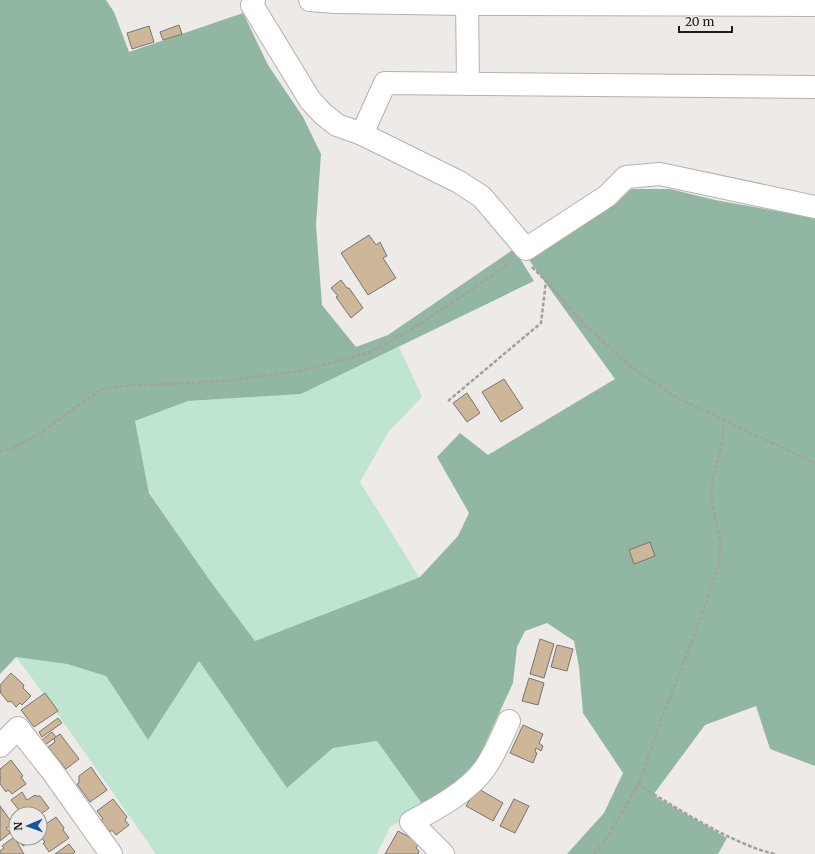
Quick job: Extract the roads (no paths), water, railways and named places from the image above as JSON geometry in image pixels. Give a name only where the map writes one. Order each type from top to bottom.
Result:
[{"type":"street","points":[[254,0],[252,5],[310,100],[323,114],[337,125],[362,134],[459,182],[482,197],[525,251],[607,196],[626,177],[660,174],[815,207]]},
{"type":"street","points":[[310,0],[335,2],[815,5]]},
{"type":"street","points":[[467,2],[468,84]]},
{"type":"street","points":[[362,134],[385,83],[815,87]]},
{"type":"street","points":[[442,854],[411,822],[431,812],[454,797],[475,780],[485,768],[509,721]]},
{"type":"street","points":[[0,746],[18,728],[52,771],[111,854]]}]
